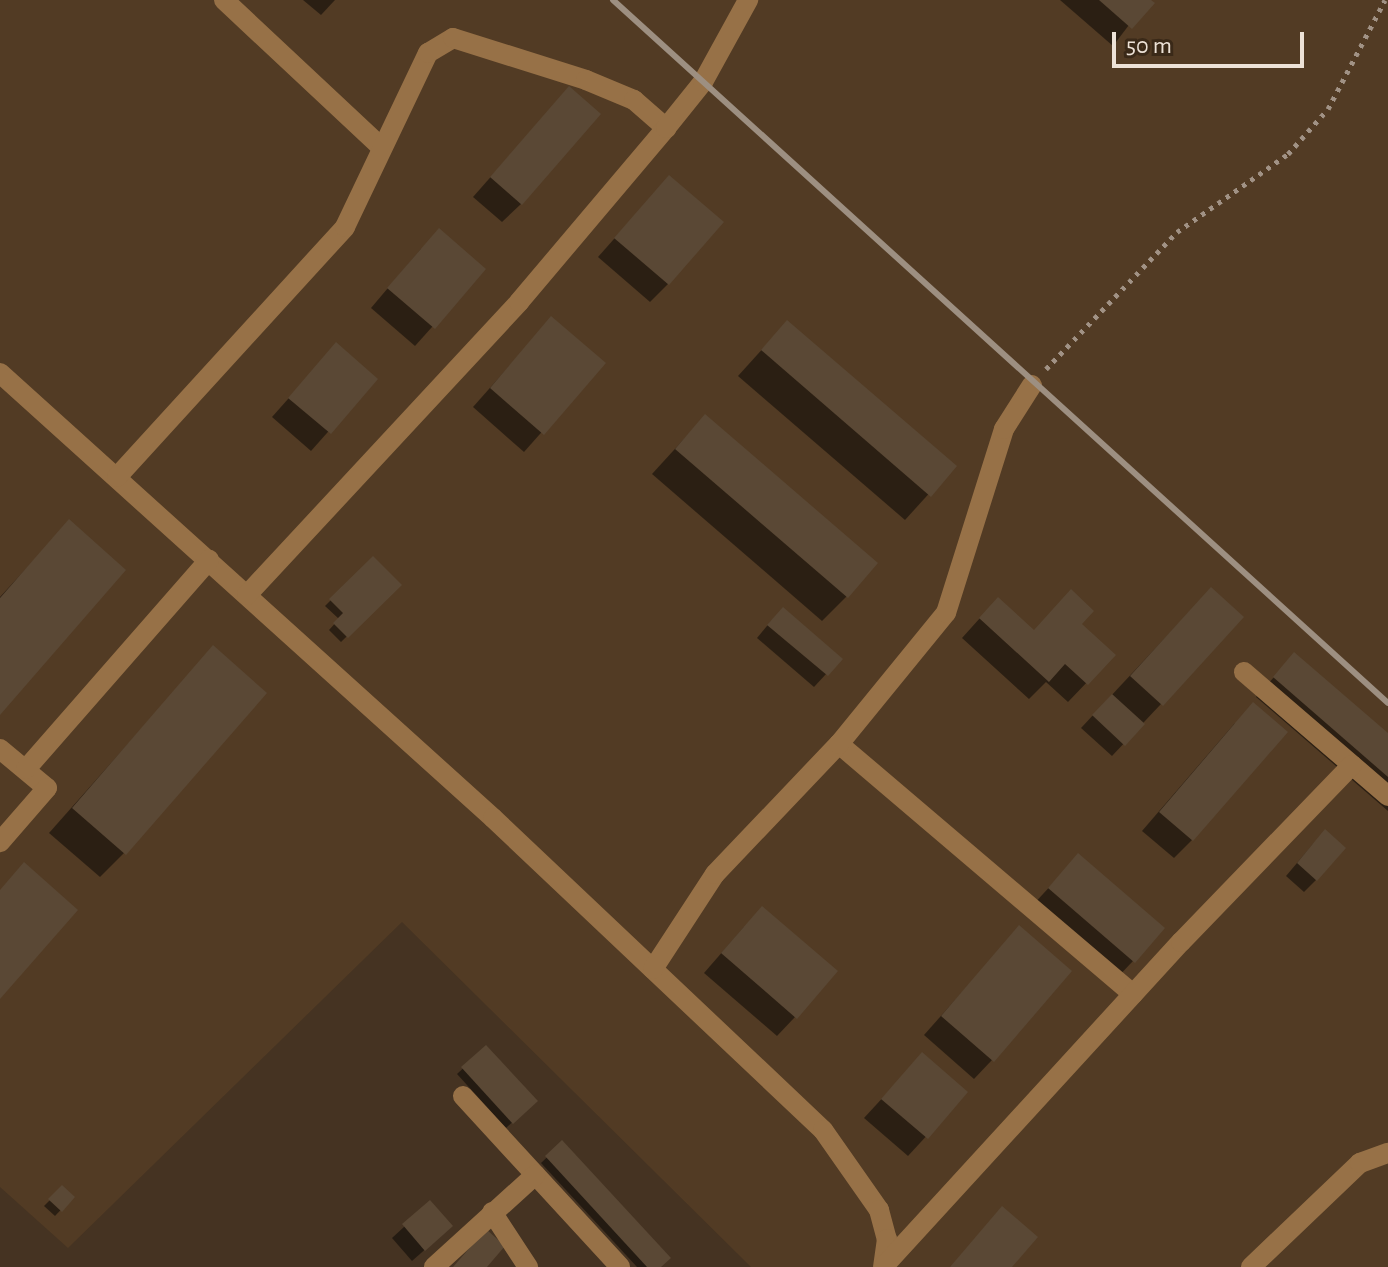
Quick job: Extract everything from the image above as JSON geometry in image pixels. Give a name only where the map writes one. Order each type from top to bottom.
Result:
[{"type":"street","points":[[224,0],[380,146]]},
{"type":"street","points":[[247,595],[519,302],[666,128],[703,82],[748,0]]},
{"type":"street","points":[[117,477],[345,227],[380,146],[428,53],[453,38],[634,100],[666,128]]},
{"type":"street","points":[[0,373],[209,560],[823,1130],[861,1179],[879,1210],[887,1239],[884,1267]]},
{"type":"street","points":[[653,969],[715,874],[839,744],[946,613],[1004,429],[1032,385]]},
{"type":"street","points":[[26,769],[209,560]]},
{"type":"street","points":[[1244,672],[1388,796]]},
{"type":"street","points":[[839,744],[1133,994]]},
{"type":"street","points":[[0,749],[47,788],[0,842]]},
{"type":"street","points":[[884,1267],[1133,994],[1352,765]]},
{"type":"street","points":[[463,1096],[620,1267]]},
{"type":"street","points":[[1251,1267],[1360,1163],[1388,1153]]},
{"type":"street","points":[[434,1267],[535,1175]]},
{"type":"street","points":[[492,1212],[528,1267]]},
{"type":"path","points":[[1032,385],[1177,232],[1288,154],[1328,109],[1385,0]]},
{"type":"shaded area","points":[[0,0],[1388,0],[1388,1267],[751,1267],[402,922],[68,1248],[0,1187]]},
{"type":"building","points":[[1099,0],[1151,0],[1155,3],[1132,29]]},
{"type":"building","points":[[569,86],[601,114],[522,205],[490,177]]},
{"type":"building","points":[[669,175],[724,222],[669,285],[614,238]]},
{"type":"building","points":[[439,228],[486,269],[435,329],[387,288]]},
{"type":"building","points":[[551,316],[606,363],[544,435],[490,388]]},
{"type":"building","points":[[787,320],[957,466],[931,497],[761,350]]},
{"type":"building","points":[[336,342],[378,379],[331,434],[288,398]]},
{"type":"building","points":[[705,414],[878,563],[848,598],[675,449]]},
{"type":"building","points":[[69,519],[126,570],[0,715],[0,598]]},
{"type":"building","points":[[373,556],[402,585],[348,638],[333,623],[343,613],[329,599]]},
{"type":"building","points":[[1211,587],[1244,617],[1163,706],[1130,676]]},
{"type":"building","points":[[1071,589],[1094,611],[1082,624],[1116,655],[1088,685],[1065,664],[1049,682],[979,618],[998,597],[1034,630]]},
{"type":"building","points":[[783,607],[843,659],[828,676],[767,625]]},
{"type":"building","points":[[213,645],[267,693],[126,855],[72,808]]},
{"type":"building","points":[[1294,652],[1388,733],[1388,777],[1273,677]]},
{"type":"building","points":[[1112,694],[1145,724],[1125,746],[1092,715]]},
{"type":"building","points":[[1253,702],[1288,732],[1193,841],[1159,812]]},
{"type":"building","points":[[1325,829],[1346,848],[1317,881],[1297,863]]},
{"type":"building","points":[[1078,853],[1165,928],[1135,963],[1048,888]]},
{"type":"building","points":[[24,862],[78,910],[0,999],[0,890]]},
{"type":"building","points":[[762,906],[838,971],[797,1019],[721,953]]},
{"type":"building","points":[[1019,925],[1072,971],[994,1062],[941,1016]]},
{"type":"building","points":[[486,1045],[538,1101],[513,1124],[461,1067]]},
{"type":"building","points":[[922,1052],[968,1092],[928,1139],[881,1099]]},
{"type":"building","points":[[562,1140],[671,1258],[661,1267],[647,1267],[545,1156]]},
{"type":"building","points":[[62,1185],[75,1197],[62,1212],[48,1199]]},
{"type":"building","points":[[430,1200],[453,1226],[425,1251],[402,1224]]},
{"type":"building","points":[[1002,1206],[1038,1237],[1012,1267],[950,1267]]},
{"type":"building","points":[[486,1229],[505,1246],[487,1267],[453,1267]]},
{"type":"railway","points":[[613,0],[1388,703]]}]
